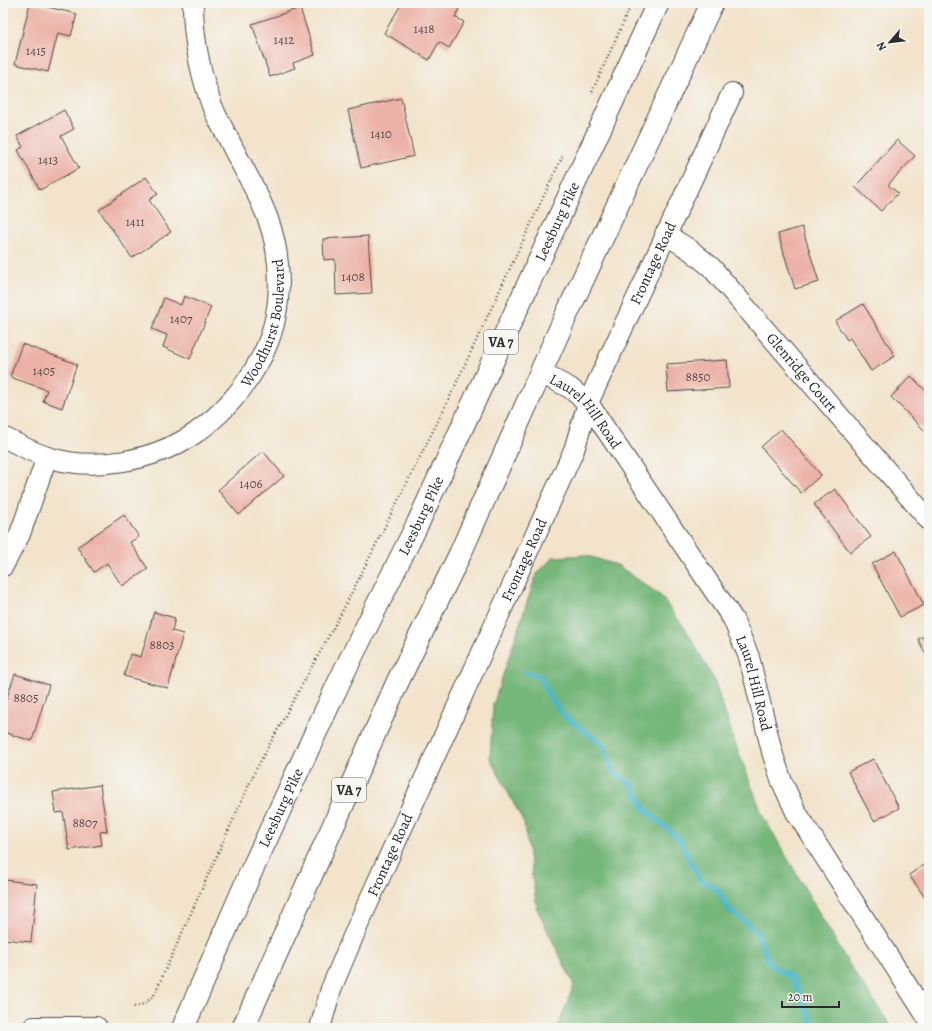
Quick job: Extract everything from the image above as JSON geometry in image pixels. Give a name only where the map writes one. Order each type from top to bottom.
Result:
[{"type":"main road","name":"Leesburg Pike","points":[[183,1028],[250,874],[330,700],[418,523],[658,3]]},
{"type":"main road","name":"VA 7","points":[[248,1024],[398,681],[460,554],[564,320],[712,3]]},
{"type":"main road","points":[[34,1028],[96,1028]]},
{"type":"street","name":"Woodhurst Boulevard","points":[[3,437],[47,457],[77,462],[103,463],[132,460],[159,452],[186,439],[209,424],[231,404],[250,379],[265,349],[274,323],[278,296],[279,277],[276,247],[268,219],[259,199],[210,101],[198,58],[193,30],[193,3]]},
{"type":"street","name":"Frontage Road","points":[[320,1028],[331,989],[358,925],[574,450],[588,403],[732,93]]},
{"type":"street","name":"Glenridge Court","points":[[666,234],[689,249],[711,268],[929,520]]},
{"type":"street","name":"Laurel Hill Road","points":[[541,373],[570,388],[588,403],[733,619],[749,658],[772,752],[782,782],[796,812],[929,1020]]},
{"type":"street","points":[[3,566],[20,534],[47,457]]},
{"type":"path","points":[[590,97],[632,3]]},
{"type":"path","points":[[134,1007],[146,1003],[154,995],[256,769],[363,570],[447,402],[564,154]]},
{"type":"green space","points":[[585,555],[617,565],[660,595],[689,634],[714,680],[735,743],[763,816],[847,961],[892,1028],[557,1028],[574,985],[537,909],[524,823],[490,758],[493,705],[536,575],[553,557]]},
{"type":"building","points":[[30,3],[77,14],[71,36],[58,33],[48,72],[15,64]]},
{"type":"building","points":[[402,3],[449,3],[459,9],[455,17],[464,22],[449,48],[439,42],[429,60],[384,33]]},
{"type":"building","points":[[300,8],[315,55],[293,63],[295,68],[270,77],[252,24]]},
{"type":"building","points":[[401,98],[414,156],[361,168],[348,110]]},
{"type":"building","points":[[64,110],[74,129],[61,136],[79,168],[40,190],[18,150],[23,147],[17,136]]},
{"type":"building","points":[[897,140],[915,156],[888,185],[898,193],[881,211],[855,187]]},
{"type":"building","points":[[146,177],[158,194],[149,200],[171,232],[132,258],[99,210]]},
{"type":"building","points":[[802,227],[819,282],[795,289],[778,234]]},
{"type":"building","points":[[368,236],[372,293],[336,295],[335,259],[324,260],[323,239]]},
{"type":"building","points":[[184,296],[211,307],[190,359],[163,347],[167,335],[152,329],[164,298],[181,305]]},
{"type":"building","points":[[863,304],[895,356],[871,371],[850,338],[847,340],[835,321]]},
{"type":"building","points":[[22,344],[77,364],[62,408],[43,401],[47,390],[10,377]]},
{"type":"building","points":[[727,360],[729,388],[668,392],[666,364]]},
{"type":"building","points":[[911,376],[929,394],[929,435],[891,397]]},
{"type":"building","points":[[781,429],[821,475],[801,493],[761,447]]},
{"type":"building","points":[[263,451],[284,476],[239,515],[218,490]]},
{"type":"building","points":[[835,489],[871,537],[850,552],[814,504]]},
{"type":"building","points":[[124,515],[139,537],[130,542],[148,569],[122,586],[107,563],[94,572],[77,547]]},
{"type":"building","points":[[896,551],[924,605],[900,617],[872,564]]},
{"type":"building","points":[[154,612],[175,618],[172,631],[183,634],[168,688],[124,676],[130,654],[141,657]]},
{"type":"building","points":[[929,634],[929,661],[918,639]]},
{"type":"building","points":[[15,674],[49,685],[32,741],[3,732],[3,709]]},
{"type":"building","points":[[873,759],[899,808],[874,821],[848,772]]},
{"type":"building","points":[[100,785],[107,831],[100,832],[102,845],[69,850],[63,812],[56,813],[53,792]]},
{"type":"building","points":[[929,861],[929,903],[909,875]]},
{"type":"building","points":[[5,880],[37,884],[31,942],[3,939],[3,901]]},
{"type":"waterway","points":[[526,672],[541,677],[548,694],[563,715],[603,745],[613,772],[632,785],[644,808],[679,839],[700,880],[717,889],[728,908],[756,931],[769,963],[792,978],[815,1028]]}]
